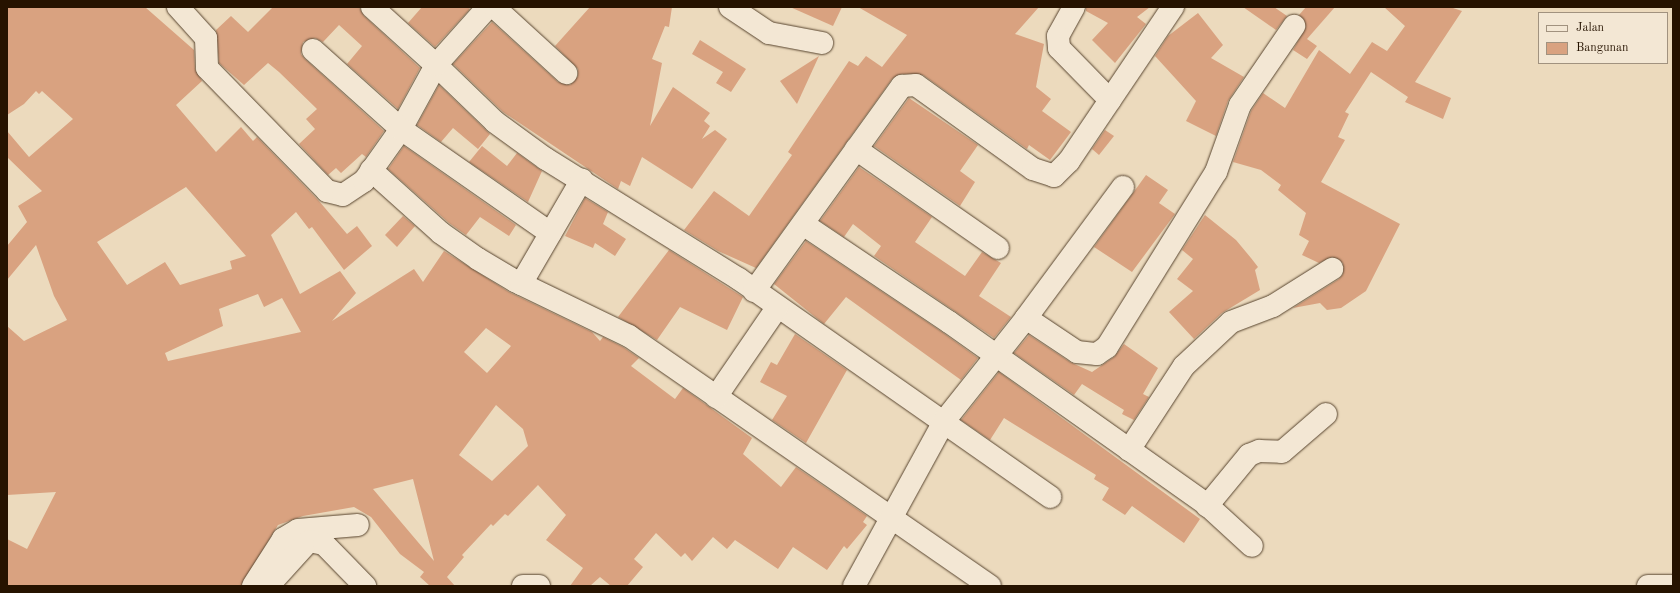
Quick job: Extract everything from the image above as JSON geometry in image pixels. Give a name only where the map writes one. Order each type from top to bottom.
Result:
[{"type":"street","points":[[178,7],[206,38],[207,68],[327,190],[348,193],[372,170],[401,129],[436,66],[488,7]]},
{"type":"street","points":[[372,7],[495,122],[754,291],[777,308],[945,420],[1050,497]]},
{"type":"street","points":[[494,7],[566,73]]},
{"type":"street","points":[[730,7],[769,33],[822,43]]},
{"type":"street","points":[[1074,7],[1058,36],[1059,48],[1110,100]]},
{"type":"street","points":[[754,291],[896,91],[907,83],[916,85],[1033,169],[1054,176],[1069,161],[1173,7]]},
{"type":"street","points":[[1026,318],[1077,352],[1098,354],[1107,347],[1216,172],[1240,105],[1294,26]]},
{"type":"street","points":[[313,50],[401,129],[550,232]]},
{"type":"street","points":[[856,149],[998,248]]},
{"type":"street","points":[[372,170],[441,233],[521,284],[629,336],[990,586]]},
{"type":"street","points":[[521,284],[582,179]]},
{"type":"street","points":[[854,586],[890,517],[945,420],[1026,318],[1123,187]]},
{"type":"street","points":[[803,224],[1129,450],[1207,506],[1252,546]]},
{"type":"street","points":[[1129,450],[1184,366],[1231,322],[1273,306],[1332,268]]},
{"type":"street","points":[[716,397],[777,308]]},
{"type":"street","points":[[1207,506],[1249,455],[1259,451],[1282,452],[1326,414]]},
{"type":"street","points":[[253,586],[283,539],[298,530],[358,525]]},
{"type":"street","points":[[268,586],[309,541],[324,544],[365,586]]},
{"type":"street","points":[[523,586],[539,586]]},
{"type":"street","points":[[1648,586],[1673,586]]},
{"type":"building","points":[[7,7],[145,7],[194,50],[195,69],[202,81],[176,105],[216,152],[241,127],[253,141],[257,137],[319,201],[347,234],[357,226],[372,246],[344,270],[312,227],[309,229],[296,212],[271,235],[300,294],[340,271],[356,293],[332,321],[414,269],[423,282],[444,251],[509,292],[592,332],[600,341],[603,337],[623,347],[639,358],[631,366],[675,399],[683,388],[752,438],[743,454],[781,487],[796,467],[867,516],[863,522],[867,525],[847,549],[844,546],[827,570],[793,547],[778,569],[735,540],[727,549],[713,537],[692,561],[685,553],[681,557],[656,533],[634,559],[643,567],[627,586],[611,586],[600,577],[590,586],[570,586],[583,568],[546,540],[566,515],[538,485],[508,516],[505,514],[493,526],[491,524],[462,555],[464,557],[447,577],[455,586],[430,586],[420,577],[424,572],[400,554],[371,517],[354,507],[303,516],[278,525],[241,586],[7,586],[7,539],[27,549],[56,492],[7,495],[7,326],[24,341],[67,320],[54,296],[36,245],[7,280],[7,246],[27,222],[18,206],[42,191],[7,157],[7,131],[29,157],[73,119],[42,91],[39,94],[36,91],[24,104],[7,115]],"holes":[[[186,187],[246,256],[230,261],[232,269],[180,285],[165,262],[127,285],[97,242]],[[258,294],[264,307],[282,298],[301,332],[168,361],[165,353],[223,326],[219,309]],[[486,328],[511,346],[487,373],[464,352]],[[496,405],[523,429],[528,446],[492,481],[459,455]],[[413,479],[434,561],[373,489]]]},
{"type":"building","points":[[273,7],[359,7],[364,16],[420,68],[398,109],[347,64],[362,46],[339,25],[323,42],[315,38],[303,42],[301,54],[305,59],[384,131],[366,157],[362,154],[341,173],[336,168],[328,175],[299,144],[315,129],[306,119],[317,109],[279,72],[268,63],[244,85],[219,63],[216,30],[231,16],[248,32]]},
{"type":"building","points":[[422,7],[467,7],[470,9],[435,47],[408,23]]},
{"type":"building","points":[[590,7],[672,7],[669,27],[665,26],[652,59],[662,63],[650,126],[673,87],[710,113],[704,121],[710,126],[702,139],[715,130],[727,139],[692,189],[642,157],[630,186],[621,181],[618,189],[503,112],[453,64],[492,22],[558,82],[570,85],[578,76],[578,69],[555,46]]},
{"type":"building","points":[[790,7],[842,7],[833,26]]},
{"type":"building","points":[[858,7],[1039,7],[1015,34],[1044,44],[1036,87],[1051,99],[1042,111],[1071,132],[1050,160],[1029,145],[1027,149],[923,75],[901,74],[892,79],[756,268],[718,251],[684,230],[714,191],[749,216],[792,155],[788,152],[849,61],[858,66],[866,56],[882,67],[907,35]]},
{"type":"building","points":[[1086,7],[1150,7],[1137,17],[1146,24],[1115,63],[1092,40],[1108,23],[1086,11]]},
{"type":"building","points":[[1243,7],[1274,7],[1287,16],[1276,30]]},
{"type":"building","points":[[1306,7],[1335,7],[1307,39],[1317,46],[1307,59],[1293,50],[1306,27],[1299,15]]},
{"type":"building","points":[[1384,7],[1450,7],[1462,11],[1415,82],[1451,98],[1443,119],[1405,102],[1408,97],[1371,72],[1345,112],[1349,114],[1338,137],[1345,140],[1321,182],[1400,224],[1366,291],[1341,308],[1327,310],[1320,303],[1293,308],[1339,279],[1343,274],[1343,263],[1332,257],[1319,263],[1302,255],[1309,241],[1299,235],[1306,213],[1278,190],[1281,185],[1261,170],[1233,162],[1251,111],[1263,93],[1285,108],[1319,50],[1350,74],[1372,42],[1387,51],[1405,26]]},
{"type":"building","points":[[1198,13],[1223,45],[1211,58],[1244,77],[1228,101],[1216,136],[1186,121],[1196,101],[1155,56],[1168,36]]},
{"type":"building","points":[[700,40],[746,69],[731,92],[716,83],[723,72],[692,54]]},
{"type":"building","points":[[819,56],[797,104],[780,81]]},
{"type":"building","points":[[439,85],[490,134],[478,149],[453,128],[441,142],[417,125]]},
{"type":"building","points":[[909,98],[978,145],[960,171],[975,182],[960,206],[874,146]]},
{"type":"building","points":[[1105,130],[1114,136],[1099,155],[1092,149]]},
{"type":"building","points":[[404,146],[516,225],[509,236],[480,217],[466,235],[449,223],[388,169]]},
{"type":"building","points":[[482,146],[507,166],[517,153],[542,171],[528,202],[469,162]]},
{"type":"building","points":[[859,167],[932,217],[915,242],[965,276],[982,252],[1001,263],[979,296],[1011,317],[994,338],[874,256],[881,246],[853,224],[844,237],[820,221]]},
{"type":"building","points":[[1146,175],[1168,190],[1159,203],[1175,214],[1132,272],[1094,247]]},
{"type":"building","points":[[585,198],[608,212],[603,224],[626,239],[615,256],[595,243],[593,248],[565,236]]},
{"type":"building","points":[[1205,215],[1236,240],[1258,267],[1255,270],[1260,290],[1222,313],[1194,339],[1169,312],[1193,291],[1177,279],[1193,259],[1182,250]]},
{"type":"building","points":[[403,216],[415,226],[397,247],[385,235]]},
{"type":"building","points":[[806,241],[942,332],[978,358],[961,380],[846,297],[824,324],[774,284]]},
{"type":"building","points":[[669,250],[743,297],[727,330],[680,307],[657,340],[618,317]]},
{"type":"building","points":[[795,334],[847,370],[806,443],[772,420],[787,396],[760,382],[771,362],[777,365]]},
{"type":"building","points":[[1029,335],[1070,362],[1092,372],[1114,357],[1124,344],[1158,368],[1143,394],[1149,397],[1134,420],[1122,414],[1124,410],[1082,384],[1074,395],[1014,353]]},
{"type":"building","points":[[999,372],[1200,519],[1184,543],[1132,506],[1125,515],[1102,500],[1109,488],[1094,479],[1096,475],[1004,418],[990,440],[961,420]]}]
